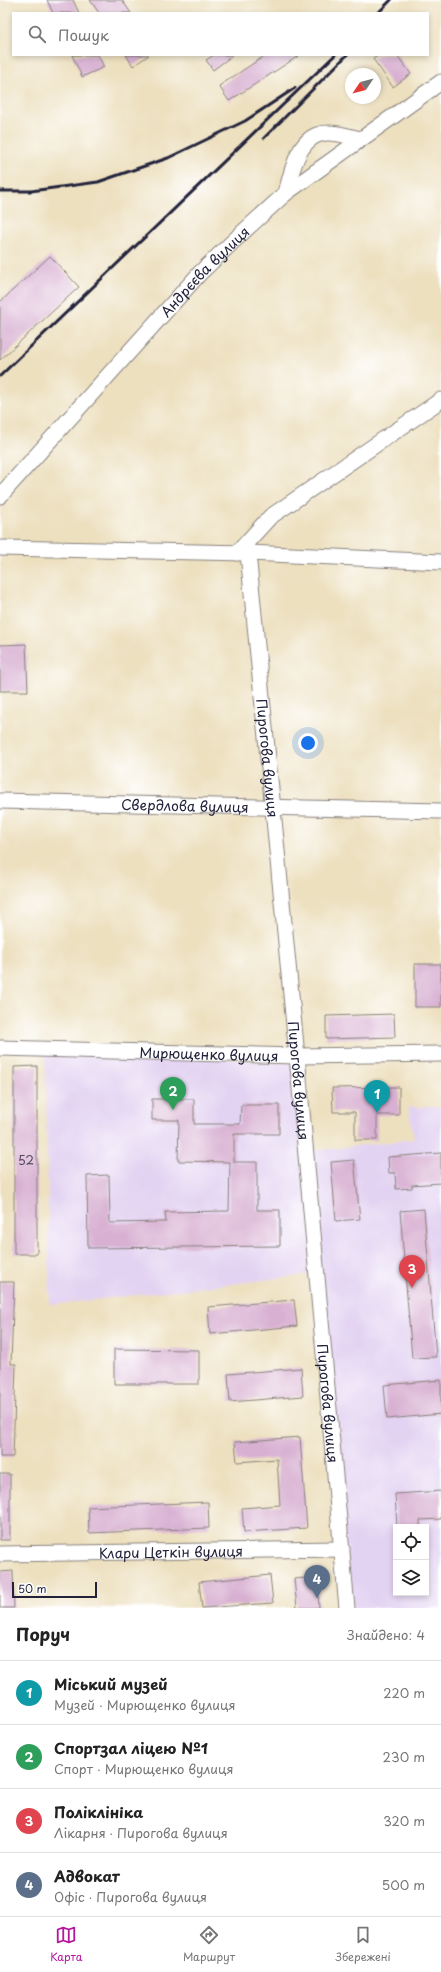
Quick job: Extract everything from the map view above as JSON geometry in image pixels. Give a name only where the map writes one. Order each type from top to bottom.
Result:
[{"type":"street","name":"Андрєєва вулиця","points":[[0,496],[200,273],[286,193],[441,82]]},
{"type":"street","points":[[286,193],[294,165],[306,143],[318,135],[334,134],[360,139]]},
{"type":"street","points":[[242,553],[270,517],[441,400]]},
{"type":"street","points":[[0,548],[242,553],[441,562]]},
{"type":"street","name":"Пирогова вулиця","points":[[242,553],[274,806],[298,1056],[347,1608]]},
{"type":"street","name":"Свердлова вулиця","points":[[0,801],[274,806],[441,811]]},
{"type":"street","name":"Мирющенко вулиця","points":[[0,1048],[298,1056],[441,1054]]},
{"type":"street","name":"Клари Цеткін вулиця","points":[[0,1554],[342,1549]]},
{"type":"shaded area","points":[[45,1049],[294,1063],[306,1152],[414,1139],[408,1107],[441,1107],[441,1608],[347,1608],[316,1274],[50,1305]]},
{"type":"building","points":[[47,0],[73,0],[79,12],[53,12]]},
{"type":"building","points":[[90,0],[122,0],[130,12],[98,12]]},
{"type":"building","points":[[72,56],[98,56],[104,67],[82,77]]},
{"type":"building","points":[[127,56],[148,56],[133,66]]},
{"type":"building","points":[[212,56],[232,56],[213,70],[206,60]]},
{"type":"building","points":[[264,56],[298,56],[229,101],[219,86]]},
{"type":"building","points":[[378,56],[398,56],[411,74],[393,87],[381,68],[373,59]]},
{"type":"building","points":[[50,256],[79,287],[0,360],[0,302]]},
{"type":"building","points":[[26,644],[28,691],[0,691],[0,645]]},
{"type":"building","points":[[415,964],[441,964],[441,1007],[415,1007]]},
{"type":"building","points":[[394,1014],[395,1037],[326,1039],[326,1016]]},
{"type":"building","points":[[37,1066],[37,1254],[14,1254],[14,1067]]},
{"type":"building","points":[[399,1087],[399,1115],[377,1115],[377,1140],[355,1140],[355,1112],[333,1112],[332,1088]]},
{"type":"building","points":[[152,1099],[194,1099],[194,1124],[240,1124],[241,1105],[279,1105],[279,1134],[234,1134],[234,1162],[257,1162],[257,1210],[280,1210],[280,1246],[88,1248],[87,1176],[109,1175],[110,1223],[166,1222],[165,1212],[229,1211],[230,1162],[178,1161],[179,1120],[152,1120]]},
{"type":"building","points":[[441,1153],[441,1183],[412,1185],[412,1188],[396,1189],[395,1173],[389,1173],[388,1157]]},
{"type":"building","points":[[354,1160],[360,1219],[336,1221],[331,1162]]},
{"type":"building","points":[[424,1209],[436,1357],[412,1358],[400,1211]]},
{"type":"building","points":[[0,1282],[14,1282],[11,1364],[16,1364],[13,1457],[0,1457]]},
{"type":"building","points":[[294,1300],[297,1326],[210,1334],[208,1307]]},
{"type":"building","points":[[114,1349],[199,1350],[199,1384],[114,1384]]},
{"type":"building","points":[[301,1368],[303,1396],[230,1402],[228,1374]]},
{"type":"building","points":[[441,1380],[441,1414],[387,1419],[384,1385]]},
{"type":"building","points":[[300,1437],[307,1528],[244,1532],[242,1508],[280,1505],[277,1459],[237,1462],[235,1442]]},
{"type":"building","points":[[0,1474],[10,1474],[10,1540],[0,1540]]},
{"type":"building","points":[[441,1491],[441,1519],[420,1520],[420,1524],[397,1524],[395,1494]]},
{"type":"building","points":[[208,1502],[209,1528],[89,1533],[88,1507]]},
{"type":"building","points":[[13,1571],[14,1608],[0,1608],[0,1572]]},
{"type":"building","points":[[270,1575],[273,1603],[202,1608],[199,1582]]},
{"type":"building","points":[[317,1577],[319,1608],[297,1608],[294,1579]]},
{"type":"railway","points":[[379,12],[391,0]]},
{"type":"railway","points":[[0,376],[334,56]]},
{"type":"railway","points":[[264,138],[346,56]]},
{"type":"railway","points":[[0,191],[31,191],[98,182],[168,158],[245,121],[295,88]]},
{"type":"place","name":"Спортзал ліцею №1","points":[[173,1110]]},
{"type":"place","name":"Міський музей","points":[[377,1113]]},
{"type":"place","name":"Поліклініка","points":[[412,1288]]},
{"type":"place","name":"Адвокат","points":[[317,1598]]}]
